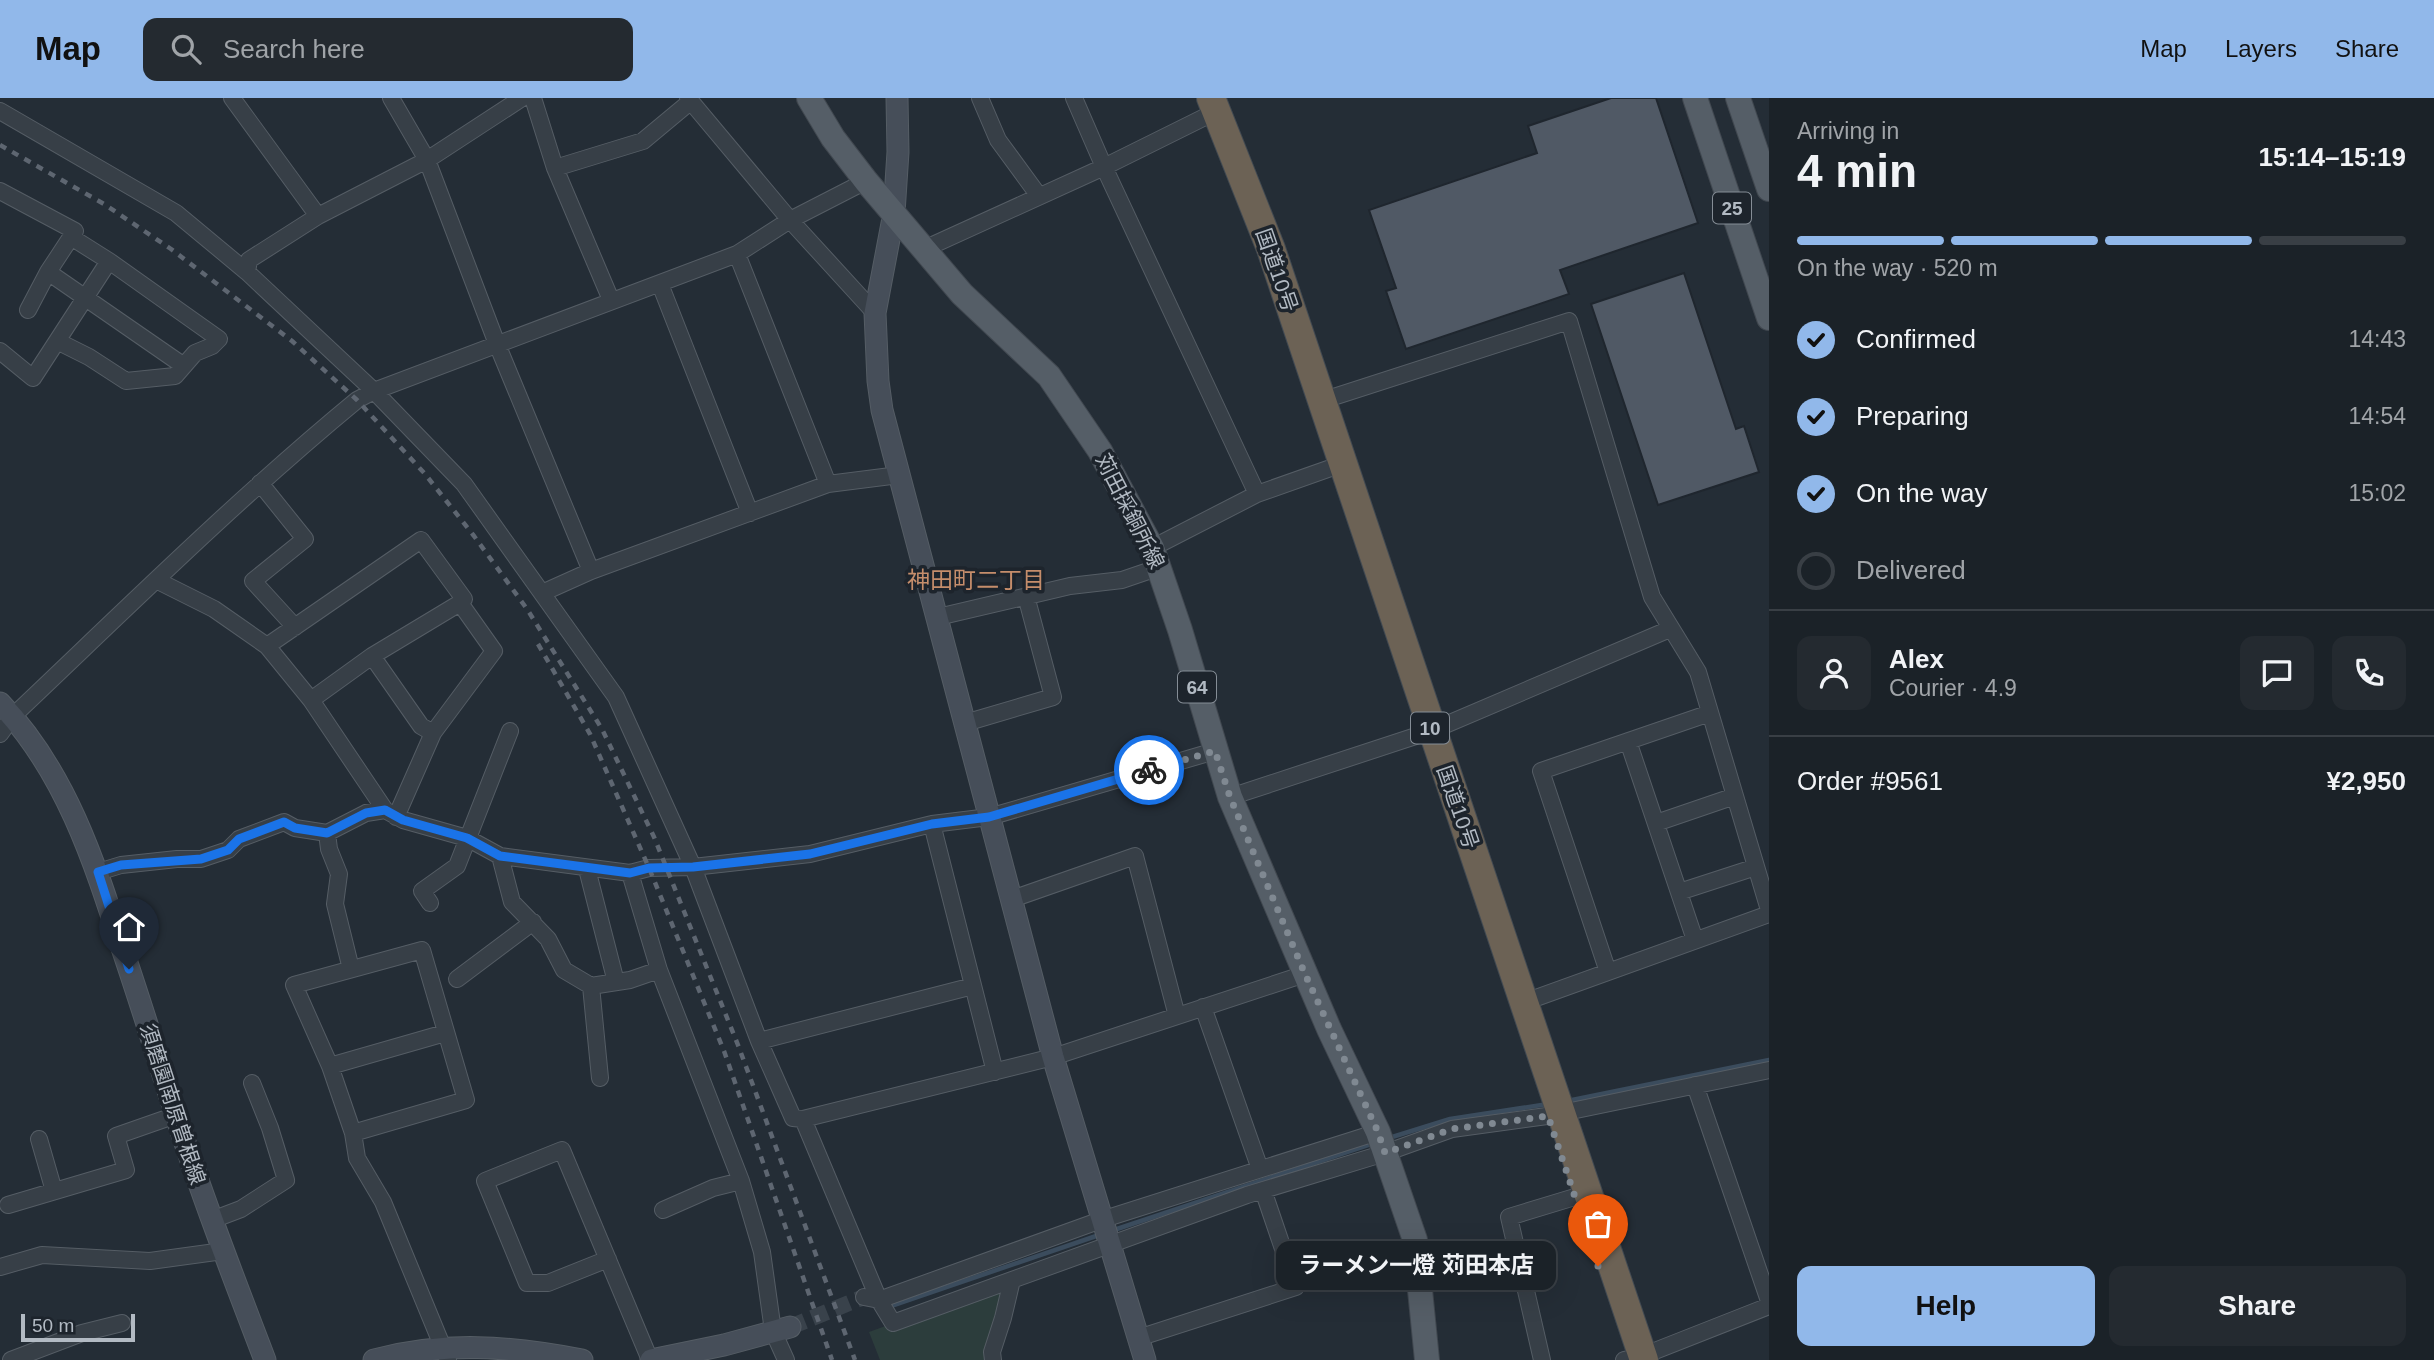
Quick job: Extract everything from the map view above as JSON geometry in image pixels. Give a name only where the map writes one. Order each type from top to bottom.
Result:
[{"type":"highway","name":"国道10号","points":[[1208,106],[1271,249],[1321,401],[1336,466]]},
{"type":"highway","name":"国道10号","points":[[1208,106],[1250,231],[1336,466],[1555,1114],[1633,1359]]},
{"type":"highway","name":"国道10号","points":[[1425,734],[1522,1003],[1555,1114]]},
{"type":"main road","name":"苅田採銅所線","points":[[808,98],[833,138],[866,181],[962,294],[1049,376],[1100,451],[1156,557],[1230,797],[1305,974],[1382,1142],[1415,1240],[1427,1360]]},
{"type":"main road","name":"25","points":[[1695,98],[1769,317]]},
{"type":"main road","name":"25","points":[[1738,98],[1769,189]]},
{"type":"street","points":[[232,98],[318,216]]},
{"type":"street","points":[[391,98],[426,160],[591,570]]},
{"type":"street","points":[[247,272],[249,260],[318,216],[426,160],[522,98]]},
{"type":"street","points":[[533,98],[555,168],[611,300]]},
{"type":"street","points":[[897,98],[898,152],[894,213],[876,313],[878,381],[882,410],[1053,1058],[1144,1360]]},
{"type":"street","points":[[980,98],[999,140],[1039,195]]},
{"type":"street","points":[[1074,98],[1257,494]]},
{"type":"street","points":[[555,168],[643,141],[690,100],[790,220],[876,313]]},
{"type":"street","points":[[924,248],[1104,167],[1208,106]]},
{"type":"street","points":[[0,111],[176,213],[247,272],[374,391],[464,484],[616,697],[693,867],[760,1041],[793,1118],[803,1119],[1053,1058],[1305,974]]},
{"type":"street","points":[[0,734],[6,709],[156,580],[260,483],[357,400],[374,391],[737,254],[790,220],[866,181]]},
{"type":"street","points":[[0,191],[75,231],[48,272],[28,310]]},
{"type":"street","points":[[57,341],[89,357],[126,381],[175,376],[195,353],[212,346],[219,339],[71,237]]},
{"type":"street","points":[[737,254],[828,484]]},
{"type":"street","points":[[0,351],[33,378],[109,261]]},
{"type":"street","points":[[48,272],[184,366]]},
{"type":"street","points":[[660,285],[750,513]]},
{"type":"street","points":[[1321,401],[1569,321],[1652,597],[1698,672],[1769,912],[1522,1003]]},
{"type":"street","points":[[938,617],[1070,586],[1122,580],[1257,494],[1336,466]]},
{"type":"street","points":[[542,593],[591,570],[828,484],[899,475]]},
{"type":"street","points":[[260,483],[305,539],[253,581],[295,627]]},
{"type":"street","points":[[267,646],[421,540],[464,599],[372,656],[311,700]]},
{"type":"street","points":[[156,580],[214,608],[267,646],[311,700],[390,813]]},
{"type":"street","points":[[965,723],[1053,698],[1026,596]]},
{"type":"street","points":[[390,813],[433,733],[494,652],[460,603]]},
{"type":"street","points":[[1230,797],[1425,734],[1670,629]]},
{"type":"street","points":[[372,656],[421,726],[433,733]]},
{"type":"street","name":"須磨園南原曽根線","points":[[6,709],[51,772],[78,820],[98,872],[212,1220],[265,1360]]},
{"type":"street","points":[[1608,972],[1541,771],[1710,713]]},
{"type":"street","points":[[430,903],[422,891],[457,866],[510,731]]},
{"type":"street","points":[[1628,741],[1695,940]]},
{"type":"street","points":[[98,872],[121,865],[201,859],[228,850],[239,839],[284,822],[295,828],[327,833],[366,813],[390,813],[467,838],[500,856],[630,873],[649,868],[693,867],[810,854],[932,824],[989,817],[1215,751]]},
{"type":"street","points":[[1656,823],[1735,796]]},
{"type":"street","points":[[932,824],[995,1072]]},
{"type":"street","points":[[327,833],[329,849],[339,874],[335,904],[351,969]]},
{"type":"street","points":[[500,856],[512,902],[548,939],[564,970],[591,986],[630,980],[659,970]]},
{"type":"street","points":[[1012,899],[1135,856],[1177,1016]]},
{"type":"street","points":[[1679,892],[1756,867]]},
{"type":"street","points":[[587,869],[616,982]]},
{"type":"street","points":[[630,873],[659,970],[741,1181],[762,1252],[786,1360]]},
{"type":"street","points":[[457,979],[533,922]]},
{"type":"street","points":[[353,1132],[466,1100],[422,950],[294,985],[330,1066],[353,1132],[357,1158],[383,1202],[446,1353]]},
{"type":"street","points":[[591,986],[600,1078]]},
{"type":"street","points":[[760,1041],[973,986]]},
{"type":"street","points":[[1203,1007],[1260,1169]]},
{"type":"street","points":[[330,1066],[445,1033]]},
{"type":"street","points":[[871,1298],[1260,1169],[1382,1142],[1555,1114],[1769,1070]]},
{"type":"street","points":[[212,1220],[241,1209],[286,1180],[270,1128],[252,1083]]},
{"type":"street","points":[[1633,1359],[1769,1303],[1695,1085]]},
{"type":"street","points":[[9,1205],[126,1170],[116,1136],[176,1115]]},
{"type":"street","points":[[803,1119],[871,1298],[893,1323],[1263,1190],[1382,1142]]},
{"type":"street","points":[[38,1139],[54,1191]]},
{"type":"street","points":[[608,1259],[548,1283],[527,1283],[485,1181],[562,1150],[608,1259],[650,1360],[724,1345],[781,1329]]},
{"type":"street","points":[[663,1210],[713,1188],[741,1181]]},
{"type":"street","points":[[1138,1338],[1296,1287],[1263,1190]]},
{"type":"street","points":[[1542,1360],[1508,1217],[1581,1195]]},
{"type":"street","points":[[0,1267],[42,1255],[149,1261],[223,1251]]},
{"type":"street","points":[[993,1360],[992,1352],[1012,1280]]},
{"type":"street","points":[[10,1360],[82,1333],[122,1324]]},
{"type":"street","points":[[374,1360],[401,1353],[446,1353],[481,1346],[582,1360]]},
{"type":"shaded area","points":[[1012,1280],[987,1360],[880,1360],[869,1332]]},
{"type":"building","points":[[1611,98],[1656,98],[1698,223],[1560,270],[1569,294],[1406,349],[1386,291],[1396,288],[1369,210],[1537,153],[1528,126]]},
{"type":"building","points":[[1684,273],[1736,429],[1744,426],[1759,472],[1658,505],[1591,304]]},
{"type":"waterway","points":[[1567,1101],[1769,1060]]},
{"type":"waterway","points":[[1389,1138],[1450,1119],[1548,1104]]},
{"type":"waterway","points":[[1114,1230],[1374,1143]]},
{"type":"waterway","points":[[888,1307],[1102,1234]]},
{"type":"tunnel","points":[[790,1327],[864,1297]]},
{"type":"railway","points":[[0,145],[104,204],[171,249],[292,341],[357,400],[425,474],[527,609],[602,729],[654,837],[738,1045],[855,1360]]},
{"type":"railway","points":[[538,644],[590,734],[649,868],[724,1051],[832,1360]]},
{"type":"way so far","points":[[1149,770],[1215,751],[1230,797],[1385,1153],[1452,1129],[1548,1116],[1598,1266]]},
{"type":"place","name":"ラーメン一燈 苅田本店","points":[[1598,1266]]},
{"type":"district","name":"神田町二丁目","points":[[976,580]]},
{"type":"route","points":[[129,969],[98,872],[121,865],[201,859],[228,850],[239,839],[284,822],[295,828],[327,833],[366,813],[385,810],[403,820],[467,838],[500,856],[630,873],[649,868],[693,867],[810,854],[932,824],[989,817],[1149,770]]}]
